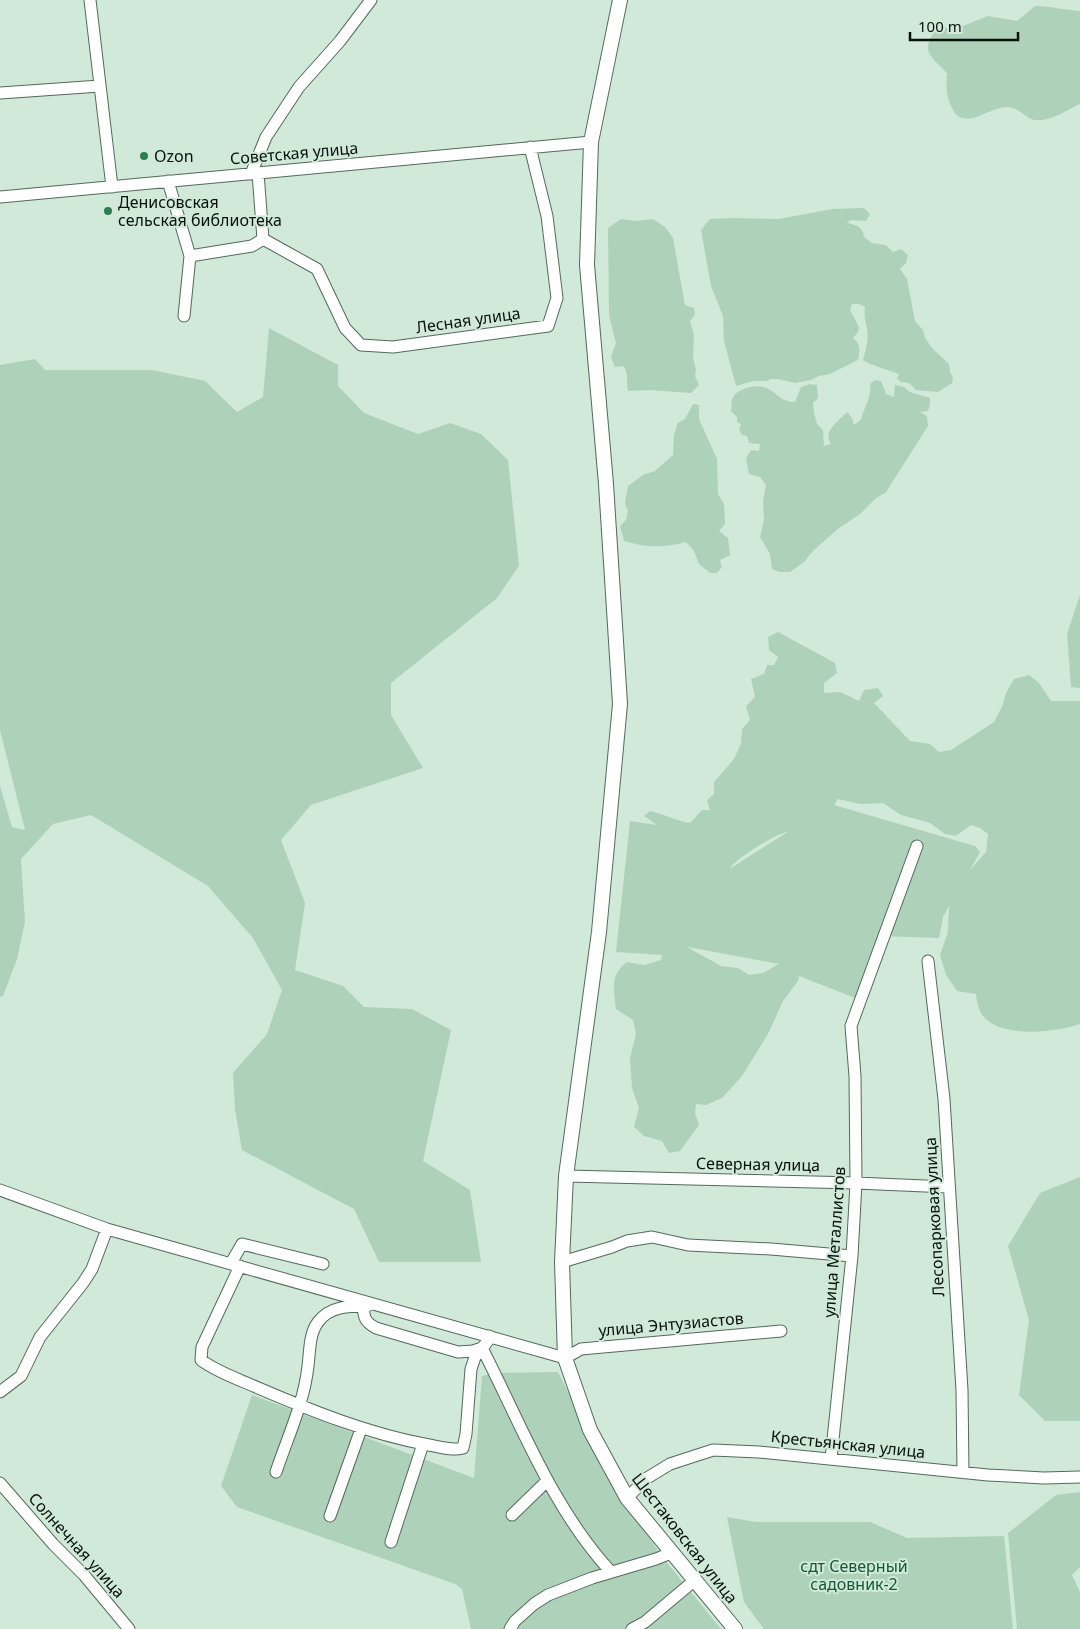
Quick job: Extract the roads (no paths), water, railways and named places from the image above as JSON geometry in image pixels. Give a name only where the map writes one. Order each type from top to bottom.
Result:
[{"type":"main road","name":"Шестаковская улица","points":[[620,0],[591,142],[587,265],[606,484],[620,704],[598,932],[566,1176],[562,1262],[565,1358],[590,1430],[627,1498],[735,1629]]},
{"type":"street","points":[[90,0],[112,187]]},
{"type":"street","points":[[190,256],[252,246],[263,239],[254,173],[266,137],[298,87],[340,41],[371,0]]},
{"type":"street","points":[[0,93],[100,86]]},
{"type":"street","name":"Советская улица","points":[[0,197],[591,142]]},
{"type":"street","name":"Лесная улица","points":[[263,239],[317,269],[345,328],[361,346],[393,346],[548,326],[557,298],[547,216],[530,147]]},
{"type":"street","points":[[168,182],[190,256],[184,316]]},
{"type":"street","name":"улица Металлистов","points":[[831,1459],[852,1256],[856,1182],[855,1076],[851,1026],[917,846]]},
{"type":"street","name":"Лесопарковая улица","points":[[928,961],[944,1099],[962,1390],[963,1472]]},
{"type":"street","name":"Северная улица","points":[[566,1176],[856,1182],[948,1187]]},
{"type":"street","points":[[0,1190],[107,1229],[565,1358]]},
{"type":"street","points":[[0,1392],[21,1376],[40,1337],[83,1283],[92,1269],[107,1229]]},
{"type":"street","points":[[562,1262],[627,1241],[652,1237],[688,1245],[771,1249],[852,1256]]},
{"type":"street","points":[[323,1264],[242,1244],[202,1347],[201,1360],[237,1378],[362,1429],[452,1449],[463,1448],[466,1434],[471,1369],[475,1357],[487,1342],[489,1336]]},
{"type":"street","points":[[276,1472],[301,1405],[306,1386],[310,1343],[318,1322],[324,1315],[342,1307],[379,1305]]},
{"type":"street","points":[[363,1306],[364,1317],[367,1323],[376,1328],[458,1352],[482,1348]]},
{"type":"street","name":"улица Энтузиастов","points":[[565,1358],[582,1348],[781,1331]]},
{"type":"street","points":[[482,1348],[547,1481],[600,1560],[611,1572]]},
{"type":"street","points":[[330,1516],[362,1429]]},
{"type":"street","points":[[391,1542],[423,1444]]},
{"type":"street","name":"Крестьянская улица","points":[[627,1498],[647,1478],[670,1464],[713,1450],[760,1452],[1044,1478],[1080,1477]]},
{"type":"street","points":[[512,1515],[547,1481]]},
{"type":"street","name":"Солнечная улица","points":[[0,1483],[53,1544],[84,1575],[129,1629]]},
{"type":"street","points":[[510,1629],[515,1621],[534,1604],[548,1595],[611,1572],[656,1559],[666,1555],[670,1550]]},
{"type":"street","points":[[632,1629],[646,1622],[695,1580]]},
{"type":"place","name":"Ozon","points":[[144,156]]},
{"type":"place","name":"Денисовская сельская библиотека","points":[[108,211]]},
{"type":"park label","name":"сдт Северный садовник-2","points":[[854,1575]]}]
